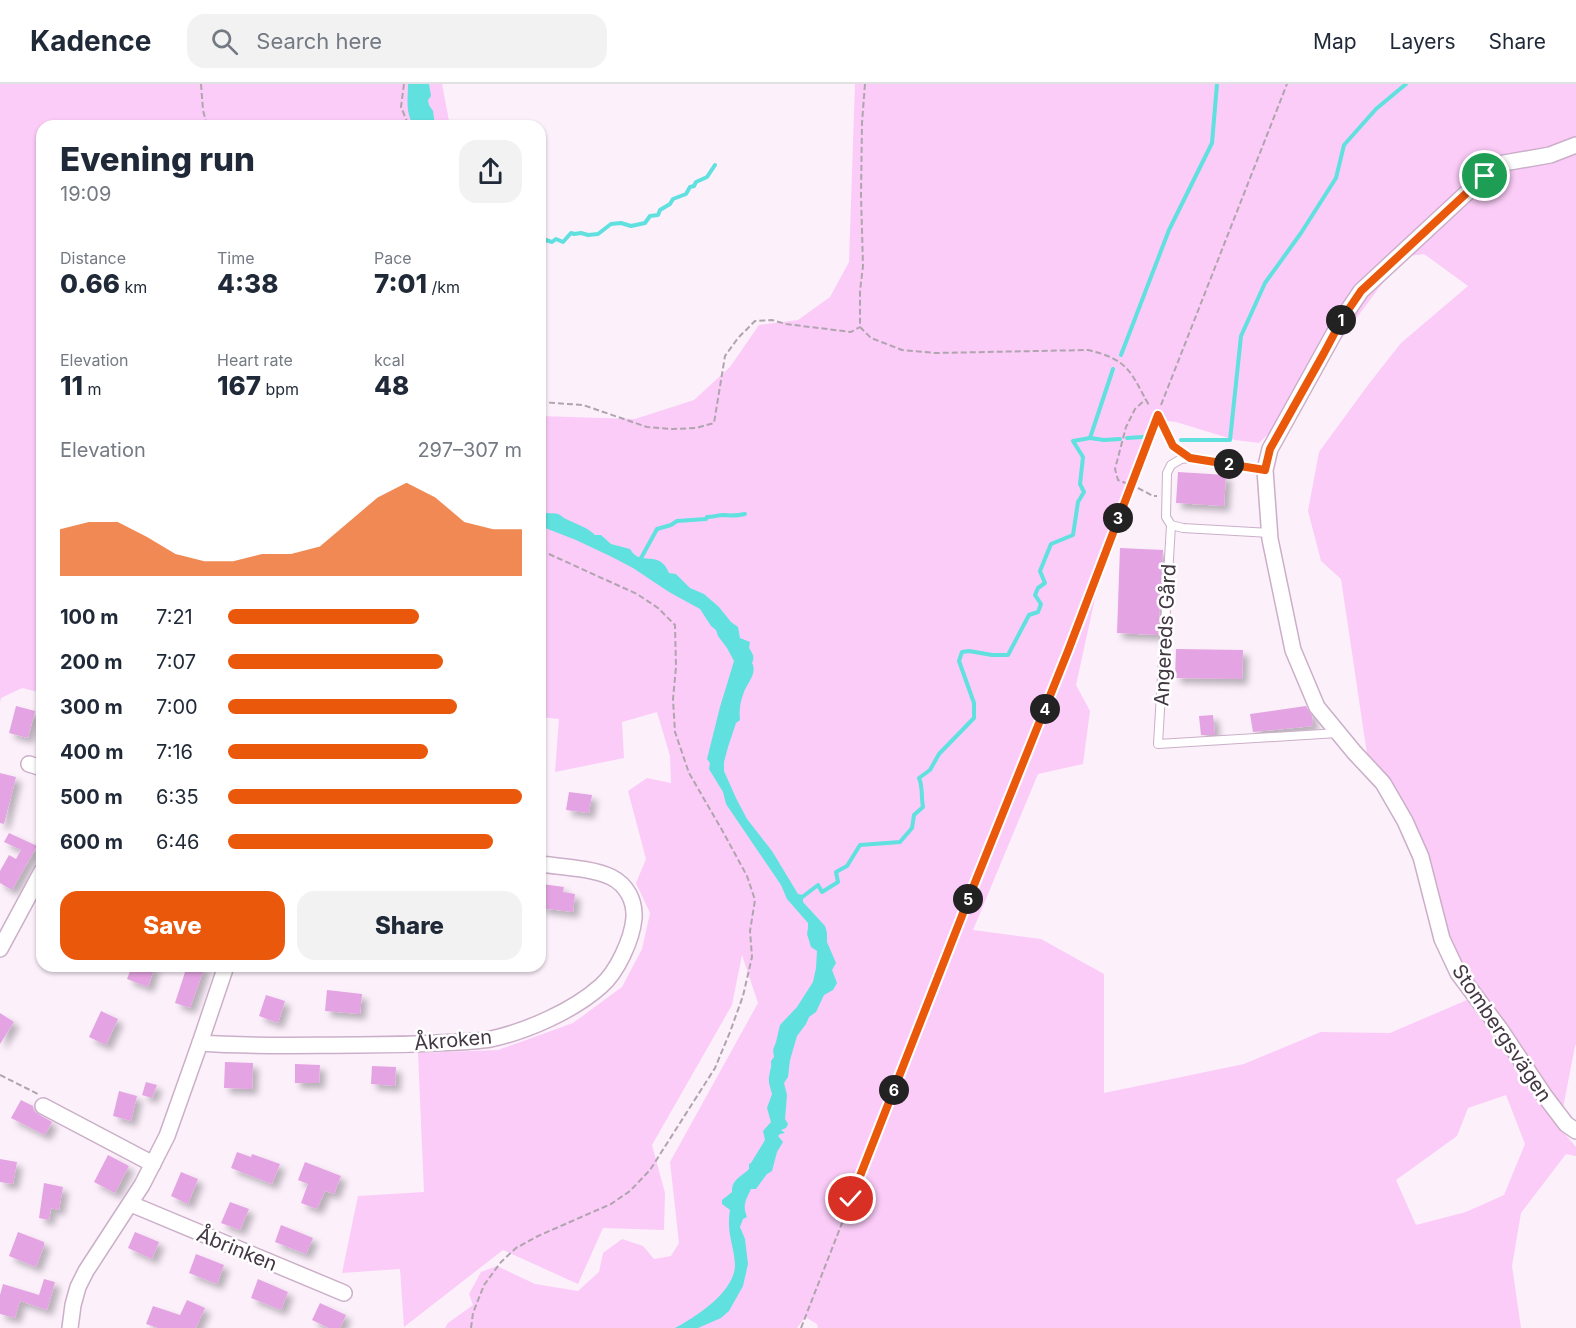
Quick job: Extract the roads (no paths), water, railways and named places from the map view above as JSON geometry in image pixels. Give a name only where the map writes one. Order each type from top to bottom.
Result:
[{"type":"street","name":"Stombergsvägen","points":[[1576,145],[1550,155],[1504,163],[1485,176],[1361,291],[1342,319],[1270,449],[1265,470],[1270,533],[1293,650],[1317,707],[1383,783],[1405,821],[1421,857],[1442,939],[1458,973],[1500,1029],[1544,1095],[1566,1124],[1576,1131]]},
{"type":"street","name":"Åkroken","points":[[200,1043],[418,1045],[489,1039],[539,1024],[583,999],[602,985],[626,947],[633,927],[634,911],[631,897],[622,884],[611,877],[595,872],[546,865]]},
{"type":"street","points":[[0,949],[36,882]]},
{"type":"street","points":[[70,1328],[78,1287],[86,1271],[130,1204],[166,1136],[224,972]]},
{"type":"street","points":[[43,1106],[153,1164]]},
{"type":"street","name":"Åbrinken","points":[[130,1204],[344,1293]]},
{"type":"lane","points":[[1158,415],[1173,446],[1190,458],[1265,470]]},
{"type":"lane","name":"Angereds Gård","points":[[1190,458],[1181,459],[1171,465],[1167,473],[1166,517],[1171,525],[1158,744],[1338,733]]},
{"type":"lane","points":[[1171,525],[1183,528],[1270,533]]},
{"type":"water","points":[[408,84],[429,84],[431,96],[428,100],[434,120],[411,120]]},
{"type":"water","points":[[546,512],[559,514],[595,535],[601,535],[611,544],[630,549],[639,557],[660,561],[669,573],[676,574],[690,588],[704,594],[719,607],[738,627],[740,638],[750,642],[749,648],[753,656],[754,671],[744,691],[740,720],[736,723],[728,747],[724,771],[747,819],[772,851],[798,894],[803,895],[803,902],[825,926],[827,942],[836,963],[832,970],[837,983],[833,990],[824,995],[816,1012],[809,1017],[797,1036],[788,1077],[784,1083],[787,1095],[785,1119],[788,1124],[781,1130],[785,1133],[778,1136],[783,1142],[777,1152],[772,1171],[756,1189],[751,1189],[745,1203],[747,1217],[743,1219],[740,1227],[745,1239],[748,1264],[743,1286],[729,1311],[721,1318],[698,1328],[675,1328],[712,1303],[733,1276],[735,1266],[729,1229],[730,1210],[722,1204],[722,1200],[732,1192],[735,1182],[749,1169],[749,1164],[765,1140],[763,1131],[771,1122],[767,1108],[772,1094],[769,1080],[771,1061],[774,1057],[773,1050],[780,1025],[797,1007],[813,982],[817,951],[811,947],[807,934],[808,923],[787,899],[781,885],[726,804],[723,792],[709,769],[710,763],[707,759],[734,661],[727,648],[700,609],[633,568],[576,540],[546,528]]},
{"type":"waterway","points":[[1121,355],[1169,230],[1212,143],[1217,84]]},
{"type":"waterway","points":[[1181,440],[1230,440],[1241,336],[1265,283],[1301,233],[1336,178],[1344,145],[1376,109],[1406,84]]},
{"type":"waterway","points":[[546,240],[552,242],[556,239],[563,242],[571,233],[598,234],[611,224],[621,223],[631,226],[645,223],[650,216],[658,215],[660,210],[670,204],[673,199],[686,194],[696,182],[707,177],[715,165]]},
{"type":"waterway","points":[[801,898],[818,885],[822,892],[838,882],[836,872],[847,866],[860,845],[900,842],[912,828],[914,815],[923,807],[919,778],[930,770],[939,754],[974,718],[974,703],[959,661],[962,652],[1008,655],[1029,615],[1038,612],[1041,604],[1035,595],[1038,588],[1045,583],[1040,571],[1051,544],[1073,535],[1078,502],[1084,492],[1080,484],[1083,457],[1073,441],[1090,438],[1113,369]]},
{"type":"waterway","points":[[1127,438],[1143,437]]},
{"type":"waterway","points":[[1090,438],[1120,439]]},
{"type":"waterway","points":[[640,560],[657,529],[677,521],[745,514]]}]
